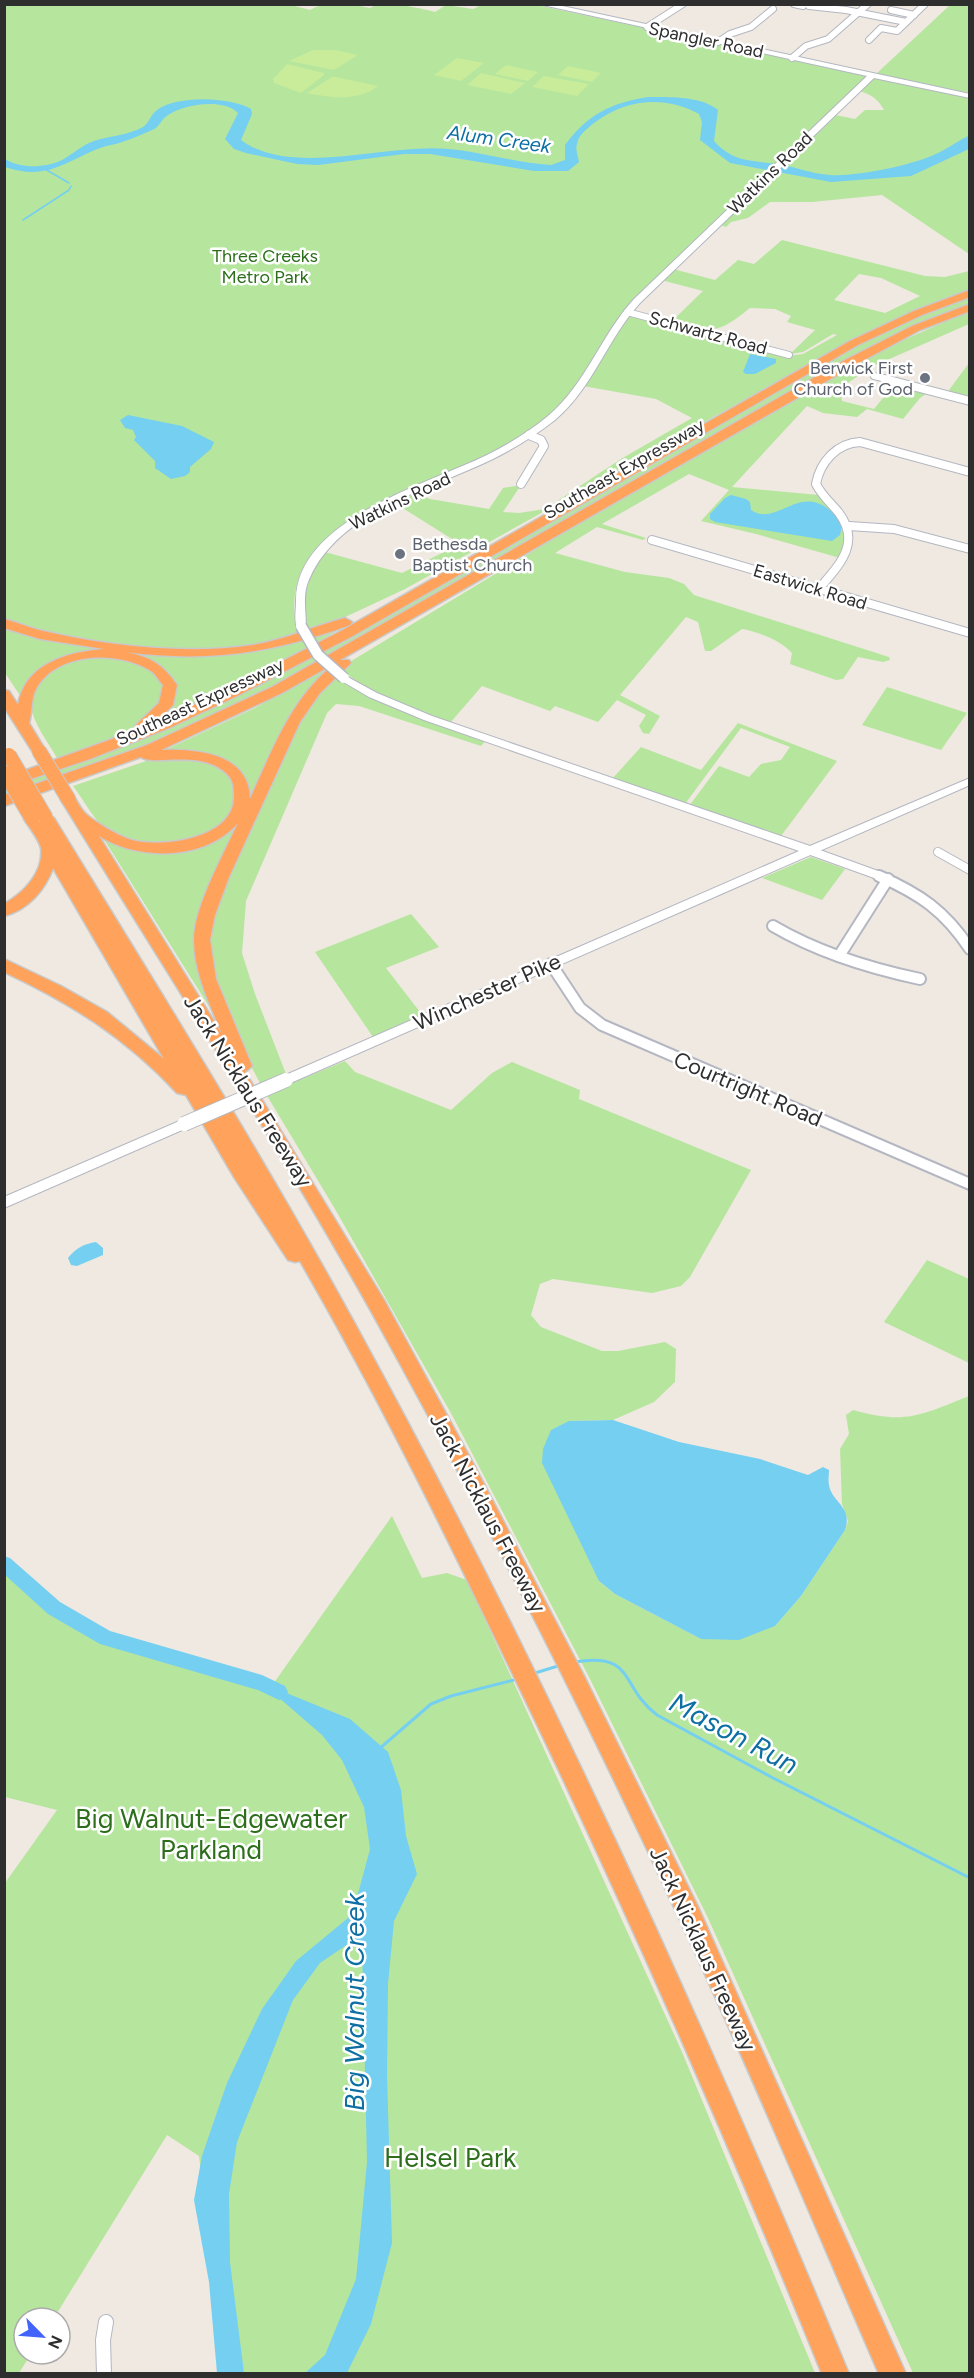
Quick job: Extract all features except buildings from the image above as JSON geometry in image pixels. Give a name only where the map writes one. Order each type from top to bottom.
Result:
[{"type":"highway","name":"Southeast Expressway","points":[[4,783],[114,745],[240,689],[346,633],[846,348],[918,313],[969,293]]},
{"type":"highway","name":"Southeast Expressway","points":[[4,801],[92,771],[184,734],[247,705],[849,363],[916,328],[969,307]]},
{"type":"highway","points":[[248,1088],[243,1065],[215,1002],[203,959],[202,940],[213,896],[293,722],[307,698],[322,679],[444,594]]},
{"type":"highway","points":[[4,622],[55,638],[144,651],[191,655],[223,654],[295,640],[406,598]]},
{"type":"highway","points":[[22,723],[30,687],[45,671],[84,655],[109,653],[131,656],[149,662],[161,671],[170,684],[169,699],[153,721],[114,745]]},
{"type":"highway","name":"Jack Nicklaus Freeway","points":[[4,694],[248,1088],[393,1334],[467,1471],[559,1649],[691,1917],[893,2373]]},
{"type":"highway","name":"Jack Nicklaus Freeway","points":[[7,751],[39,818],[267,1185],[362,1353],[516,1659],[659,1962],[836,2373]]},
{"type":"highway","points":[[78,815],[119,841],[140,848],[166,849],[194,843],[219,832],[236,815],[242,800],[242,788],[231,771],[211,759],[194,754],[159,753],[92,771]]},
{"type":"highway","points":[[4,771],[39,818],[48,848],[206,1115],[275,1226],[362,1353]]},
{"type":"highway","points":[[4,911],[27,898],[40,882],[48,861],[48,848]]},
{"type":"highway","points":[[4,965],[68,996],[118,1027],[153,1056],[206,1115]]},
{"type":"street","name":"Spangler Road","points":[[541,4],[872,75]]},
{"type":"street","points":[[647,27],[683,4]]},
{"type":"street","points":[[794,4],[827,6],[906,22]]},
{"type":"street","points":[[792,58],[806,46],[828,39],[868,4]]},
{"type":"street","points":[[868,40],[881,28],[897,31],[925,4]]},
{"type":"street","points":[[718,42],[730,34],[753,26],[773,9]]},
{"type":"street","points":[[891,10],[914,15]]},
{"type":"street","points":[[872,75],[969,96]]},
{"type":"street","name":"Watkins Road","points":[[811,851],[428,718],[373,695],[344,678],[318,655],[301,626],[297,604],[299,584],[312,557],[333,535],[369,512],[480,463],[529,435],[555,415],[576,393],[627,312],[872,75]]},
{"type":"street","name":"Schwartz Road","points":[[627,312],[789,355]]},
{"type":"street","points":[[874,376],[969,401]]},
{"type":"street","points":[[521,484],[544,446],[541,440],[529,435]]},
{"type":"street","points":[[818,590],[844,557],[850,543],[849,526],[816,484],[820,470],[839,447],[848,442],[860,442],[969,472]]},
{"type":"street","points":[[849,526],[894,529],[969,549]]},
{"type":"street","name":"Eastwick Road","points":[[652,540],[969,633]]},
{"type":"street","name":"Winchester Pike","points":[[4,1203],[969,781]]},
{"type":"street","points":[[811,851],[888,879],[931,903],[966,934],[969,949]]},
{"type":"street","points":[[938,852],[969,870]]},
{"type":"street","points":[[839,956],[888,879]]},
{"type":"street","points":[[773,926],[792,939],[873,969],[920,979]]},
{"type":"street","name":"Courtright Road","points":[[551,964],[580,1008],[602,1025],[969,1184]]},
{"type":"street","points":[[104,2373],[103,2340],[106,2322]]},
{"type":"green space","name":"Three Creeks Metro Park","points":[[287,4],[310,10],[323,5],[347,4],[370,8],[392,5],[435,12],[446,5],[473,9],[481,5],[536,5],[866,77],[805,139],[810,140],[835,115],[855,119],[865,110],[884,110],[874,98],[859,91],[873,78],[969,98],[969,254],[882,195],[812,202],[770,202],[748,218],[731,222],[726,227],[720,225],[644,291],[582,380],[556,410],[537,426],[503,449],[362,513],[330,535],[307,562],[295,595],[298,634],[248,649],[170,652],[69,638],[40,632],[5,620],[4,5]]},
{"type":"green space","points":[[950,5],[969,5],[969,95],[875,75]]},
{"type":"green space","points":[[313,50],[336,50],[358,55],[334,70],[289,61]]},
{"type":"green space","points":[[457,58],[484,63],[461,81],[434,75]]},
{"type":"green space","points":[[287,64],[324,73],[324,75],[301,93],[274,83],[273,79]]},
{"type":"green space","points":[[506,65],[538,72],[528,81],[495,74]]},
{"type":"green space","points":[[568,66],[601,73],[592,82],[558,75]]},
{"type":"green space","points":[[481,73],[525,83],[511,94],[467,85]]},
{"type":"green space","points":[[544,76],[589,84],[577,96],[532,87]]},
{"type":"green space","points":[[332,77],[378,86],[352,97],[307,93]]},
{"type":"green space","points":[[782,240],[925,276],[945,277],[969,271],[969,290],[889,322],[828,353],[405,589],[309,634],[303,620],[304,580],[321,551],[402,573],[460,544],[401,507],[402,504],[397,501],[417,493],[430,499],[489,509],[503,488],[521,485],[503,512],[519,513],[545,509],[621,459],[692,418],[656,399],[583,386],[626,317],[631,315],[788,356],[803,354],[837,335],[833,334],[803,352],[790,354],[815,330],[787,322],[791,316],[775,309],[750,308],[729,323],[713,329],[704,330],[671,322],[703,291],[661,280],[673,269],[715,280],[738,260],[754,264]],"holes":[[[859,274],[881,278],[920,296],[885,313],[834,300]]]},
{"type":"green space","points":[[969,296],[969,304],[936,317],[293,677],[167,738],[5,797],[5,786],[221,702],[857,345],[895,326]]},
{"type":"green space","points":[[969,311],[969,324],[869,368],[841,388],[842,401],[874,409],[895,383],[929,392],[920,398],[903,419],[867,409],[857,417],[823,413],[807,406],[732,487],[819,495],[839,515],[847,534],[840,558],[701,521],[729,490],[689,474],[602,524],[646,538],[643,540],[597,527],[555,553],[625,572],[669,578],[684,584],[694,595],[889,657],[890,660],[883,662],[858,657],[843,679],[836,680],[790,664],[792,653],[787,648],[769,637],[749,630],[742,629],[711,651],[705,651],[698,622],[686,617],[620,695],[660,716],[649,734],[643,733],[639,726],[646,715],[617,700],[598,722],[555,706],[550,711],[482,686],[450,723],[371,691],[345,673],[336,677],[390,706],[486,740],[481,746],[359,706],[336,704],[327,713],[246,901],[242,953],[286,1074],[261,1085],[241,1047],[207,958],[210,916],[307,704],[343,666],[591,516],[881,350]]},
{"type":"green space","points":[[969,363],[969,400],[946,394]]},
{"type":"green space","points":[[4,625],[95,644],[188,656],[218,656],[262,651],[346,626],[271,668],[159,722],[166,672],[148,659],[124,652],[58,660],[21,697],[5,673]]},
{"type":"green space","points":[[109,655],[149,665],[166,686],[161,702],[151,715],[122,734],[57,758],[34,718],[30,704],[32,693],[51,671],[68,662]]},
{"type":"green space","points":[[340,659],[316,682],[205,910],[212,1006],[210,1008],[100,833],[135,849],[220,836],[246,785],[210,758],[201,754],[165,750],[255,708]]},
{"type":"green space","points":[[887,687],[967,713],[941,750],[862,725]]},
{"type":"green space","points":[[738,723],[837,761],[781,836],[689,806],[719,766],[749,777],[761,764],[781,760],[790,747],[741,728],[685,804],[612,779],[641,747],[701,770]]},
{"type":"green space","points":[[185,756],[220,766],[229,774],[236,788],[232,810],[222,825],[206,835],[187,841],[166,844],[145,843],[126,839],[110,832],[95,817],[73,786],[155,758]]},
{"type":"green space","points":[[811,857],[845,869],[822,900],[762,878]]},
{"type":"green space","points":[[411,914],[439,947],[386,968],[423,1016],[373,1037],[315,952]]},
{"type":"green space","points":[[345,1061],[355,1072],[451,1110],[492,1073],[512,1062],[580,1090],[579,1099],[751,1170],[690,1277],[681,1286],[652,1293],[553,1279],[540,1284],[531,1315],[541,1327],[602,1351],[618,1351],[665,1342],[676,1349],[675,1382],[654,1402],[613,1420],[569,1421],[599,1581],[615,1594],[701,1639],[775,1626],[801,1596],[845,1530],[848,1521],[842,1504],[840,1449],[849,1434],[846,1415],[853,1410],[887,1417],[913,1416],[969,1396],[969,2373],[913,2373],[708,1918],[590,1679],[452,1415],[335,1209],[266,1094]]},
{"type":"green space","points":[[927,1260],[969,1279],[969,1363],[884,1322]]},
{"type":"green space","points":[[392,1516],[422,1578],[447,1573],[467,1580],[682,2052],[815,2373],[224,2373],[199,2156],[167,2135],[61,2306],[12,2306],[12,2366],[23,2366],[19,2373],[5,2373],[5,1883],[57,1810],[5,1797],[4,1563],[54,1608],[106,1638],[271,1687]]},
{"type":"water","points":[[648,97],[675,97],[711,105],[718,110],[714,141],[728,153],[750,161],[783,165],[823,174],[854,174],[900,166],[938,153],[970,135],[969,149],[911,176],[831,182],[730,163],[700,140],[702,122],[699,114],[673,104],[645,102],[619,109],[586,129],[576,146],[579,162],[568,171],[534,171],[430,154],[404,154],[318,165],[297,164],[234,149],[225,139],[238,113],[223,105],[204,104],[175,111],[152,130],[126,141],[100,148],[55,168],[32,172],[5,167],[5,159],[26,166],[55,163],[90,143],[143,127],[155,112],[166,105],[204,99],[230,102],[251,109],[252,114],[241,140],[262,151],[286,157],[313,158],[424,148],[474,152],[551,165],[565,160],[565,145],[582,125],[612,107]]},
{"type":"water","points":[[750,354],[776,359],[776,363],[755,374],[746,374],[743,372]]},
{"type":"water","points":[[128,415],[182,426],[214,442],[211,449],[190,467],[190,472],[185,476],[171,479],[155,468],[155,461],[134,440],[136,437],[133,430],[125,428],[120,420]]},
{"type":"water","points":[[731,495],[746,499],[750,502],[751,510],[761,514],[800,503],[810,502],[822,505],[839,521],[840,535],[832,541],[715,522],[710,519],[710,514],[725,498]]},
{"type":"water","points":[[96,1242],[103,1248],[103,1255],[77,1266],[71,1265],[68,1258],[74,1252],[84,1245]]},
{"type":"water","points":[[613,1420],[679,1442],[760,1459],[808,1475],[823,1467],[829,1470],[831,1491],[846,1515],[845,1530],[801,1596],[775,1626],[739,1640],[701,1639],[615,1594],[599,1581],[542,1463],[543,1449],[551,1430],[569,1421]]},
{"type":"water","points":[[262,1683],[350,1719],[388,1752],[401,1790],[406,1836],[417,1874],[394,1921],[388,1984],[387,2075],[392,2243],[371,2324],[347,2373],[305,2373],[325,2355],[356,2279],[367,2162],[362,1943],[348,1944],[320,1963],[293,2000],[237,2142],[229,2194],[230,2262],[244,2373],[217,2373],[209,2282],[194,2200],[202,2156],[227,2083],[262,2009],[296,1961],[348,1918],[359,1890],[370,1849],[364,1807],[342,1760],[322,1735]]},
{"type":"waterway","points":[[45,169],[69,183]]},
{"type":"waterway","points":[[23,220],[69,190],[71,186]]},
{"type":"waterway","name":"Big Walnut Creek","points":[[4,1563],[54,1608],[106,1638],[262,1683],[279,1692]]},
{"type":"waterway","name":"Mason Run","points":[[575,1662],[594,1660],[608,1662],[618,1667],[645,1704],[657,1715],[773,1778],[970,1878]]},
{"type":"waterway","name":"Mason Run","points":[[535,1673],[558,1666]]},
{"type":"waterway","name":"Mason Run","points":[[379,1749],[431,1704],[451,1696],[518,1679]]},
{"type":"place","name":"Berwick First Church of God","points":[[925,378]]},
{"type":"place","name":"Bethesda Baptist Church","points":[[400,554]]},
{"type":"water label","name":"Alum Creek","points":[[499,139]]},
{"type":"park label","name":"Big Walnut-Edgewater Parkland","points":[[211,1834]]},
{"type":"park label","name":"Helsel Park","points":[[450,2157]]}]
